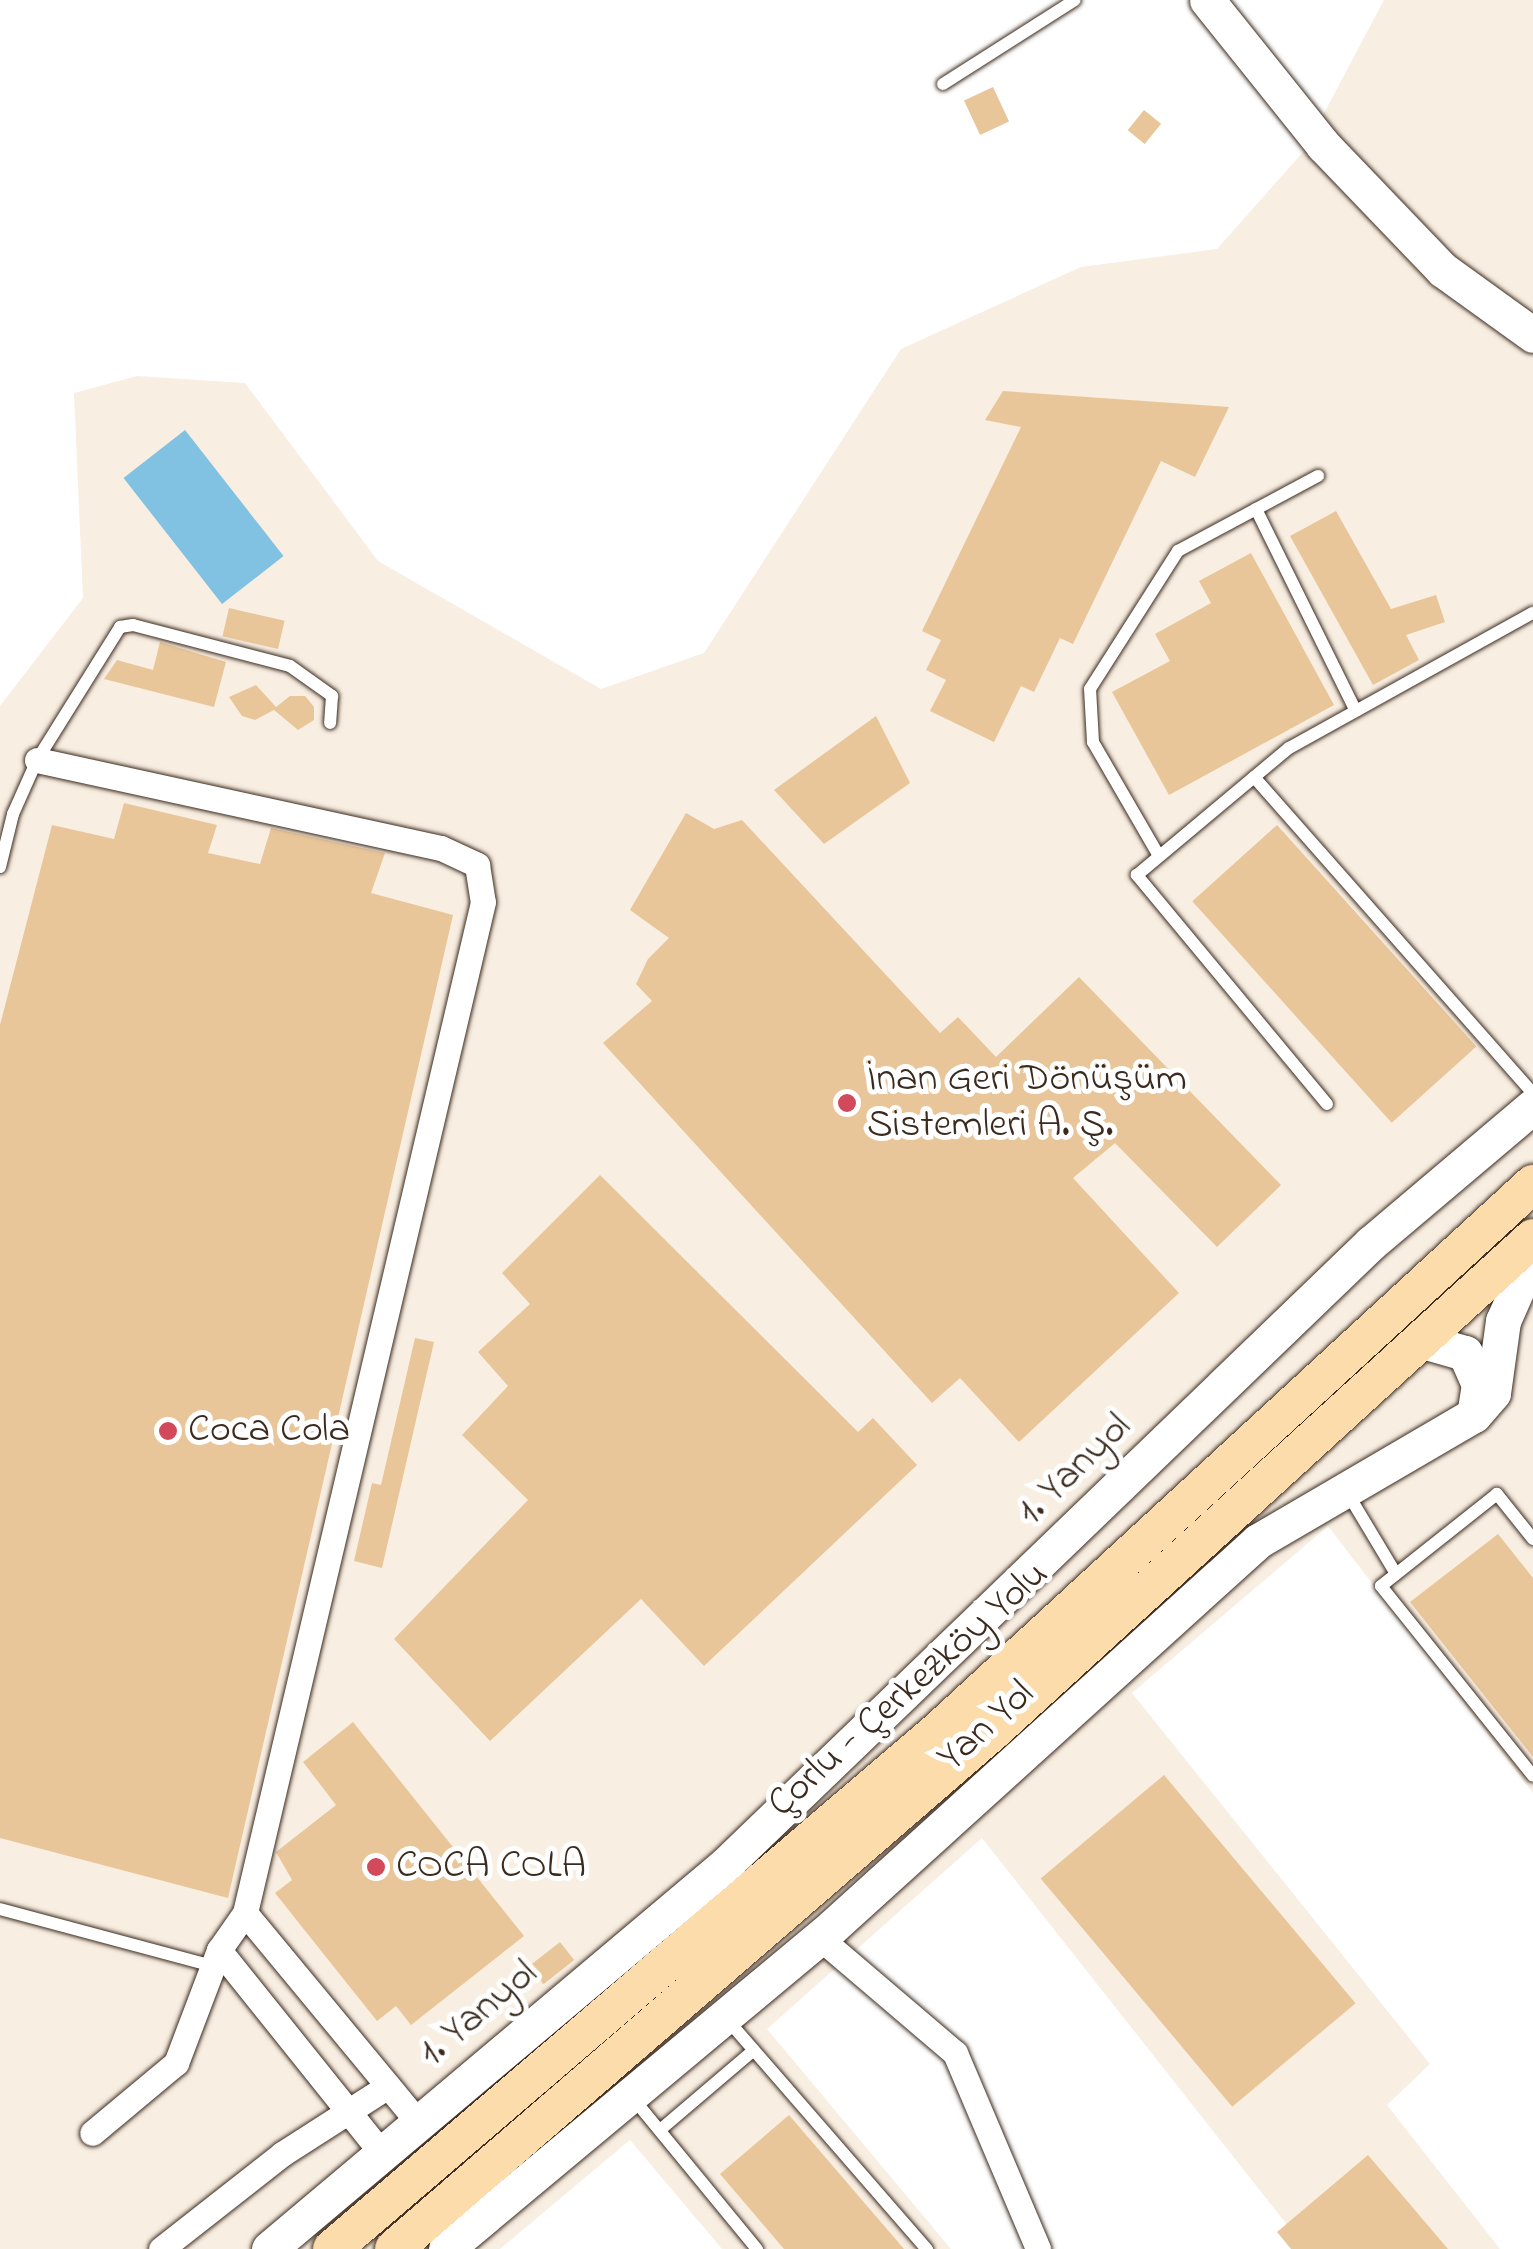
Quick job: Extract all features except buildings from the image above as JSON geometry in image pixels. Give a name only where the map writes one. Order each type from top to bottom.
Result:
[{"type":"main road","points":[[1207,0],[1322,146],[1443,270],[1533,334]]},
{"type":"main road","name":"1. Yanyol","points":[[268,2249],[725,1865],[1371,1243],[1533,1106]]},
{"type":"main road","name":"Çorlu - Çerkezköy Yolu","points":[[332,2249],[937,1732],[1533,1184]]},
{"type":"main road","name":"Çorlu - Çerkezköy Yolu","points":[[394,2249],[991,1733],[1533,1238]]},
{"type":"main road","points":[[1474,1415],[1493,1393],[1504,1321],[1533,1253]]},
{"type":"main road","points":[[1420,1340],[1465,1353],[1479,1384],[1474,1415]]},
{"type":"main road","name":"Yan Yol","points":[[446,2249],[819,1937],[1258,1541],[1344,1487],[1474,1415]]},
{"type":"street","points":[[37,760],[441,848],[476,865],[483,902],[245,1913],[216,1958],[176,2063],[92,2133]]},
{"type":"street","points":[[245,1913],[418,2122]]},
{"type":"street","points":[[819,1937],[955,2053],[1038,2249]]},
{"type":"street","points":[[216,1958],[382,2152]]},
{"type":"street","points":[[162,2249],[282,2154],[350,2114],[388,2086]]},
{"type":"lane","points":[[943,84],[1075,0]]},
{"type":"lane","points":[[1159,856],[1093,742],[1090,689],[1178,551],[1318,476]]},
{"type":"lane","points":[[1256,509],[1356,710]]},
{"type":"lane","points":[[1327,1104],[1136,875],[1289,748],[1533,613]]},
{"type":"lane","points":[[0,866],[13,814],[37,760],[120,627],[133,625],[290,666],[332,696],[330,722]]},
{"type":"lane","points":[[1254,777],[1533,1094]]},
{"type":"lane","points":[[1344,1487],[1396,1574]]},
{"type":"lane","points":[[1533,1540],[1497,1494],[1381,1586],[1533,1776]]},
{"type":"lane","points":[[0,1909],[216,1958]]},
{"type":"lane","points":[[724,2016],[928,2249]]},
{"type":"lane","points":[[660,2130],[754,2050]]},
{"type":"lane","points":[[630,2095],[757,2249]]},
{"type":"shaded area","points":[[1384,0],[1533,0],[1533,1793],[1328,1526],[1132,1693],[1430,2064],[1387,2105],[1500,2249],[1306,2249],[982,1838],[767,2029],[951,2249],[722,2249],[630,2140],[500,2249],[0,2249],[0,706],[83,598],[74,393],[137,376],[245,383],[378,561],[601,689],[704,653],[901,349],[1081,267],[1217,249],[1304,151]]},
{"type":"water","points":[[185,430],[284,556],[222,604],[124,478]]},
{"type":"place","name":"İnan Geri Dönüşüm Sistemleri A. Ş.","points":[[847,1103]]},
{"type":"place","name":"Coca Cola","points":[[168,1431]]},
{"type":"place","name":"COCA COLA","points":[[376,1867]]}]
